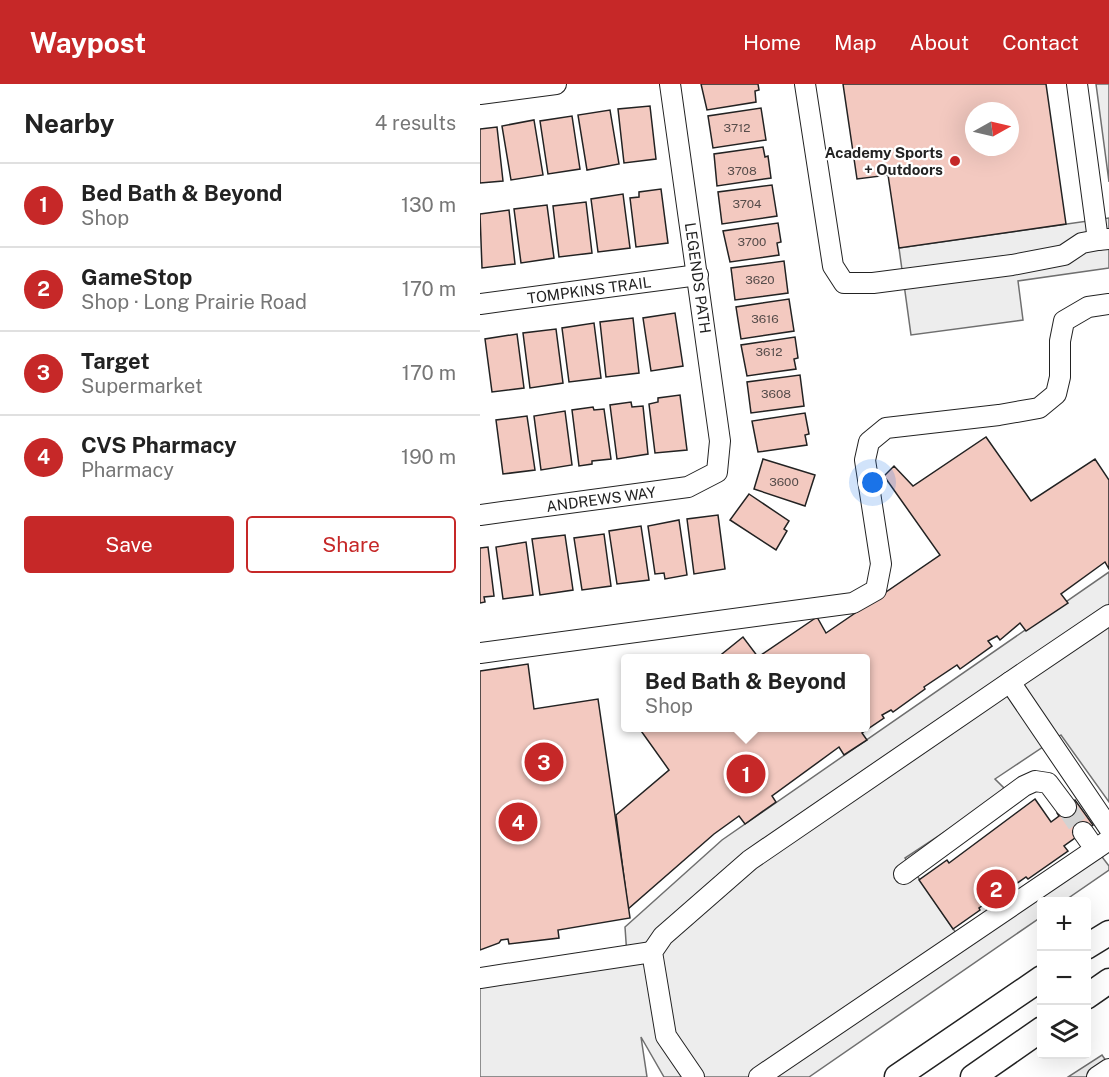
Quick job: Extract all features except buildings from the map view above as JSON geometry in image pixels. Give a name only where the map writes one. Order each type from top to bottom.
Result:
[{"type":"main road","points":[[1091,944],[1109,933]]},
{"type":"main road","points":[[897,1077],[1037,981]]},
{"type":"main road","points":[[1091,994],[1109,981]]},
{"type":"main road","points":[[973,1077],[1037,1032]]},
{"type":"street","points":[[480,94],[556,84]]},
{"type":"street","name":"LEGENDS PATH","points":[[670,84],[720,441],[717,472]]},
{"type":"street","points":[[805,84],[833,266],[844,283],[873,283],[1012,265],[1064,255],[1082,243],[1103,239],[1077,84]]},
{"type":"street","name":"TOMPKINS TRAIL","points":[[480,304],[698,275]]},
{"type":"street","points":[[480,653],[853,603],[876,590],[881,564],[865,460],[869,442],[886,428],[1039,408],[1056,393],[1060,377],[1060,341],[1064,321],[1088,307],[1109,304]]},
{"type":"street","name":"ANDREWS WAY","points":[[480,515],[688,487],[717,472]]},
{"type":"street","points":[[694,1077],[666,1036],[652,952],[663,936],[750,860],[1109,615]]},
{"type":"street","points":[[1010,682],[1109,828]]},
{"type":"street","points":[[904,874],[1024,786],[1035,781],[1048,783],[1066,807]]},
{"type":"street","points":[[759,1077],[1102,844],[1083,832]]},
{"type":"street","points":[[480,978],[652,952]]},
{"type":"street","points":[[1097,1077],[1109,1069]]},
{"type":"shaded area","points":[[1096,84],[1109,84],[1109,182]]},
{"type":"shaded area","points":[[1109,218],[1109,268],[1018,281],[1023,320],[911,335],[899,248]]},
{"type":"shaded area","points":[[1109,572],[1109,802],[1061,735],[995,779],[1007,791],[905,858],[958,936],[1090,841],[1109,866],[1109,870],[1070,897],[1037,897],[1037,920],[809,1077],[664,1077],[641,1037],[647,1077],[480,1077],[480,981],[627,956],[625,927],[722,840]]},
{"type":"shaded area","points":[[1102,1055],[1109,1065],[1109,1077],[1068,1077]]},
{"type":"tunnel","points":[[1066,807],[1083,832]]},
{"type":"place","name":"Academy Sports + Outdoors","points":[[955,161]]},
{"type":"place","name":"Target","points":[[544,762]]},
{"type":"place","name":"Bed Bath & Beyond","points":[[746,774]]},
{"type":"place","name":"CVS Pharmacy","points":[[518,822]]},
{"type":"place","name":"GameStop","points":[[996,889]]}]
